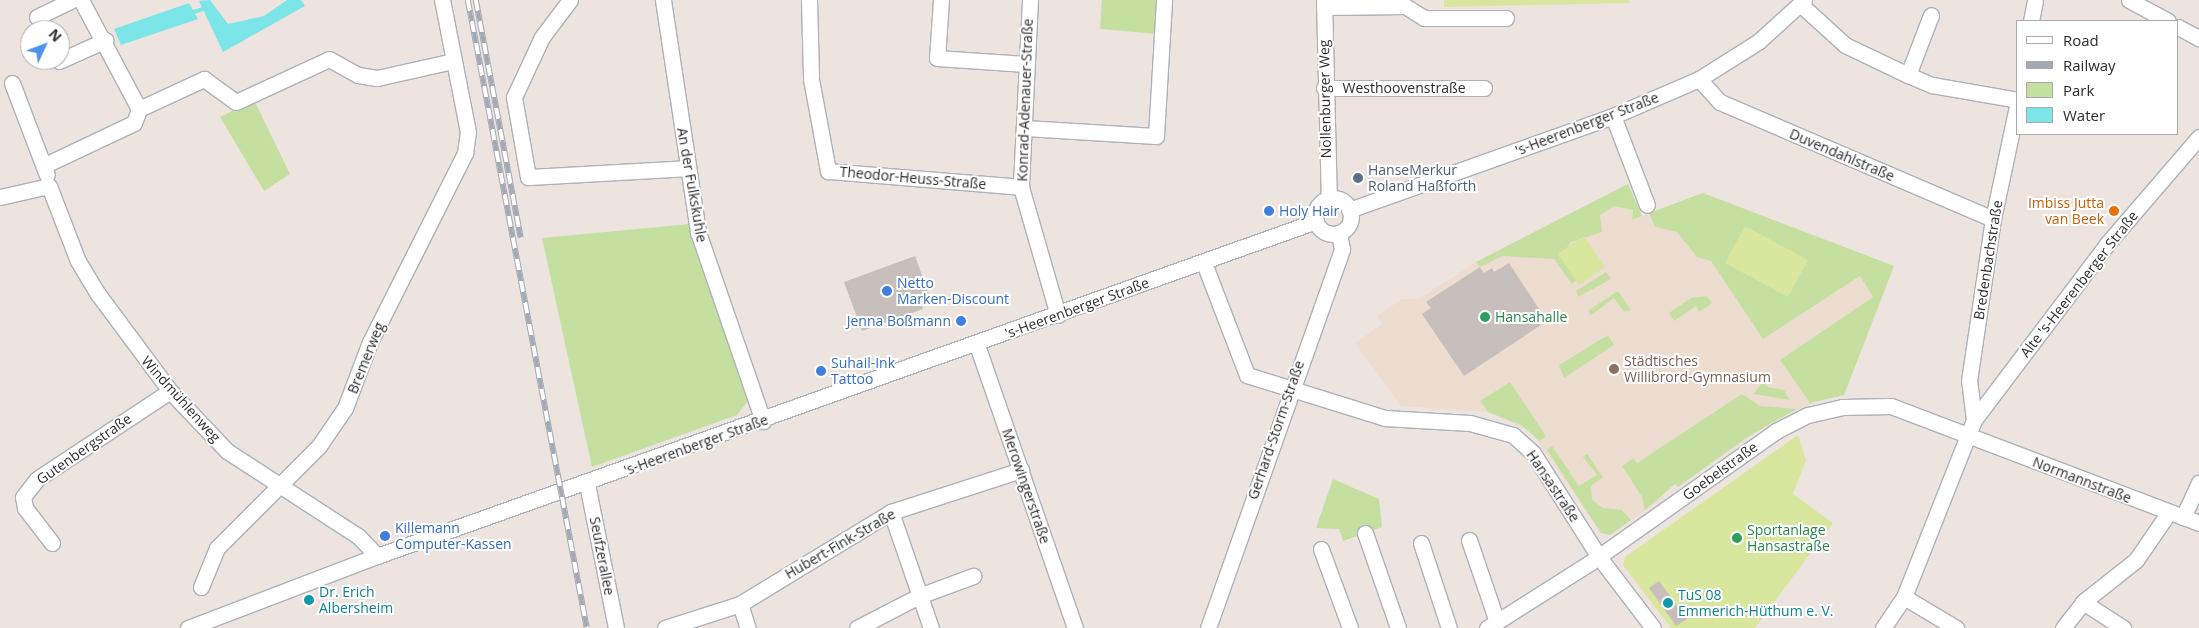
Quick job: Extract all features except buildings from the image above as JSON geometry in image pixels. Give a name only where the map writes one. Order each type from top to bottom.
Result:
[{"type":"street","points":[[37,17],[72,0]]},
{"type":"street","points":[[44,166],[134,123],[139,109],[106,40],[81,0]]},
{"type":"street","points":[[139,109],[204,79],[236,102],[329,59],[358,75],[377,78],[453,61],[442,0]]},
{"type":"street","points":[[570,0],[524,72],[514,97],[528,177],[687,168]]},
{"type":"street","name":"An der Fulkskuhle","points":[[663,0],[687,168],[700,241],[763,421]]},
{"type":"street","name":"Theodor-Heuss-Straße","points":[[809,0],[811,79],[828,171],[1021,187]]},
{"type":"street","points":[[941,0],[937,58],[1026,64]]},
{"type":"street","name":"Konrad-Adenauer-Straße","points":[[1030,0],[1021,187],[1058,315]]},
{"type":"street","points":[[1025,128],[1156,136],[1164,0]]},
{"type":"street","points":[[2031,20],[2035,0]]},
{"type":"street","points":[[2129,0],[2166,20]]},
{"type":"street","points":[[1802,2],[1845,45],[1908,75],[1932,85],[2016,100]]},
{"type":"street","name":"'s-Heerenberger Straße","points":[[1349,210],[1613,116],[1699,79],[1759,41],[1802,2]]},
{"type":"street","points":[[1324,3],[1405,3],[1424,18],[1506,18]]},
{"type":"street","name":"Nollenburger Weg","points":[[1324,3],[1324,88],[1329,198]]},
{"type":"street","points":[[1908,75],[1931,15]]},
{"type":"street","points":[[2179,28],[2199,38]]},
{"type":"street","points":[[70,56],[106,40]]},
{"type":"street","name":"Bremerweg","points":[[201,587],[217,548],[283,485],[345,408],[370,342],[465,153],[468,132],[453,61]]},
{"type":"street","name":"Duvendahlstraße","points":[[1699,79],[1720,102],[1993,219]]},
{"type":"street","name":"Windmühlenweg","points":[[12,83],[78,261],[98,294],[170,390],[228,451],[283,485],[358,536],[377,556]]},
{"type":"street","name":"Westhoovenstraße","points":[[1324,88],[1484,88]]},
{"type":"street","name":"Bredenbachstraße","points":[[1974,420],[1969,381],[1993,219],[2016,110]]},
{"type":"street","points":[[1613,116],[1646,205]]},
{"type":"street","name":"Alte 's-Heerenberger Straße","points":[[1966,436],[1974,420],[2107,244],[2199,137]]},
{"type":"street","points":[[0,197],[49,186]]},
{"type":"street","points":[[1329,198],[1343,201],[1349,210],[1348,226],[1339,233],[1324,232],[1316,221],[1316,210],[1329,198]]},
{"type":"street","name":"'s-Heerenberger Straße","points":[[188,628],[377,556],[587,484],[977,345],[1316,221]]},
{"type":"street","name":"Gerhard-Storm-Straße","points":[[1208,628],[1290,390],[1342,250],[1339,233]]},
{"type":"street","points":[[1204,263],[1247,375],[1290,390]]},
{"type":"street","name":"Merowingerstraße","points":[[977,345],[1074,628]]},
{"type":"street","name":"Gutenbergstraße","points":[[52,543],[25,508],[24,497],[37,479],[170,390]]},
{"type":"street","name":"Hansastraße","points":[[1290,390],[1385,418],[1470,423],[1513,435],[1533,453],[1599,557],[1653,628]]},
{"type":"street","name":"Goebelstraße","points":[[1469,540],[1492,625],[1599,557],[1776,431],[1808,415],[1843,407],[1891,406],[1966,436]]},
{"type":"street","points":[[1883,628],[1904,597],[1966,436]]},
{"type":"street","name":"Normannstraße","points":[[1966,436],[2199,523]]},
{"type":"street","name":"Hubert-Fink-Straße","points":[[665,628],[740,604],[891,512],[1021,470]]},
{"type":"street","points":[[2063,628],[2083,602],[2136,560],[2176,514],[2199,482]]},
{"type":"street","name":"Seufzerallee","points":[[587,484],[616,628]]},
{"type":"street","points":[[891,512],[931,628]]},
{"type":"street","points":[[1365,533],[1398,628]]},
{"type":"street","points":[[1421,543],[1449,628]]},
{"type":"street","points":[[1321,549],[1350,628]]},
{"type":"street","points":[[857,628],[919,596],[973,576]]},
{"type":"street","points":[[1904,597],[1956,628]]},
{"type":"street","points":[[2083,602],[2123,628]]},
{"type":"street","points":[[740,604],[748,628]]},
{"type":"shaded area","name":"Städtisches Willibrord-Gymnasium","points":[[1628,184],[1642,216],[1703,193],[1894,266],[1844,395],[1821,399],[1773,421],[1678,487],[1675,484],[1661,494],[1664,498],[1610,535],[1601,533],[1531,432],[1488,412],[1401,406],[1355,343],[1382,324],[1377,316],[1402,299],[1419,299],[1476,262]]},
{"type":"green space","points":[[1102,0],[1161,0],[1158,34],[1100,29]]},
{"type":"green space","points":[[1444,0],[1629,0],[1629,3],[1444,7]]},
{"type":"green space","points":[[254,100],[290,174],[264,191],[220,117]]},
{"type":"green space","points":[[1628,184],[1642,216],[1632,220],[1633,210],[1614,206],[1600,215],[1602,232],[1571,242],[1565,251],[1577,279],[1572,284],[1554,259],[1502,256],[1480,267],[1476,262]]},
{"type":"green space","points":[[1703,193],[1894,266],[1844,395],[1810,403],[1780,360],[1873,297],[1860,276],[1763,339],[1711,261],[1697,257],[1677,232],[1655,227],[1649,213]]},
{"type":"green space","points":[[690,224],[748,401],[737,415],[592,467],[542,238]]},
{"type":"green space","points":[[1745,226],[1808,260],[1788,297],[1725,263]]},
{"type":"green space","points":[[1584,236],[1605,267],[1579,285],[1558,254]]},
{"type":"green space","points":[[1606,272],[1611,279],[1578,297],[1576,291]]},
{"type":"green space","points":[[1618,291],[1631,310],[1624,312],[1614,298],[1590,316],[1589,310]]},
{"type":"green space","points":[[1707,296],[1712,303],[1699,312],[1696,306],[1674,321],[1669,313],[1691,298]]},
{"type":"green space","points":[[1608,335],[1614,345],[1564,378],[1559,365]]},
{"type":"green space","points":[[1763,381],[1768,387],[1784,390],[1790,400],[1754,394]]},
{"type":"green space","points":[[1510,382],[1546,436],[1540,441],[1521,425],[1488,412],[1480,401]]},
{"type":"green space","points":[[1742,394],[1760,406],[1797,409],[1749,436],[1678,487],[1675,484],[1645,510],[1642,497],[1622,466],[1634,458],[1637,463]]},
{"type":"green space","name":"Sportanlage Hansastraße","points":[[1798,435],[1806,460],[1793,494],[1833,523],[1755,628],[1671,628],[1623,565],[1625,557]]},
{"type":"green space","points":[[1552,446],[1579,486],[1597,475],[1583,457],[1587,454],[1603,477],[1591,486],[1592,500],[1603,508],[1622,510],[1631,520],[1610,535],[1601,533],[1547,450]]},
{"type":"green space","points":[[1333,479],[1379,499],[1382,527],[1343,541],[1339,529],[1316,528]]},
{"type":"water","points":[[210,0],[228,24],[264,16],[287,0],[301,0],[305,6],[223,52],[199,1]]},
{"type":"water","points":[[189,3],[198,19],[121,45],[114,29]]},
{"type":"waterway","points":[[194,12],[203,9]]},
{"type":"railway","points":[[468,0],[587,628]]},
{"type":"railway","points":[[476,0],[521,238]]},
{"type":"place","name":"HanseMerkur Roland Haßforth","points":[[1358,178]]},
{"type":"place","name":"Holy Hair","points":[[1269,211]]},
{"type":"place","name":"Imbiss Jutta van Beek","points":[[2114,211]]},
{"type":"place","name":"Netto Marken-Discount","points":[[887,291]]},
{"type":"place","name":"Hansahalle","points":[[1485,317]]},
{"type":"place","name":"Jenna Boßmann","points":[[961,321]]},
{"type":"place","name":"Städtisches Willibrord-Gymnasium","points":[[1614,369]]},
{"type":"place","name":"Suhail-Ink Tattoo","points":[[821,371]]},
{"type":"place","name":"Killemann Computer-Kassen","points":[[385,536]]},
{"type":"place","name":"Sportanlage Hansastraße","points":[[1737,538]]},
{"type":"place","name":"Dr. Erich Albersheim","points":[[309,600]]},
{"type":"place","name":"TuS 08 Emmerich-Hüthum e. V.","points":[[1668,603]]}]
